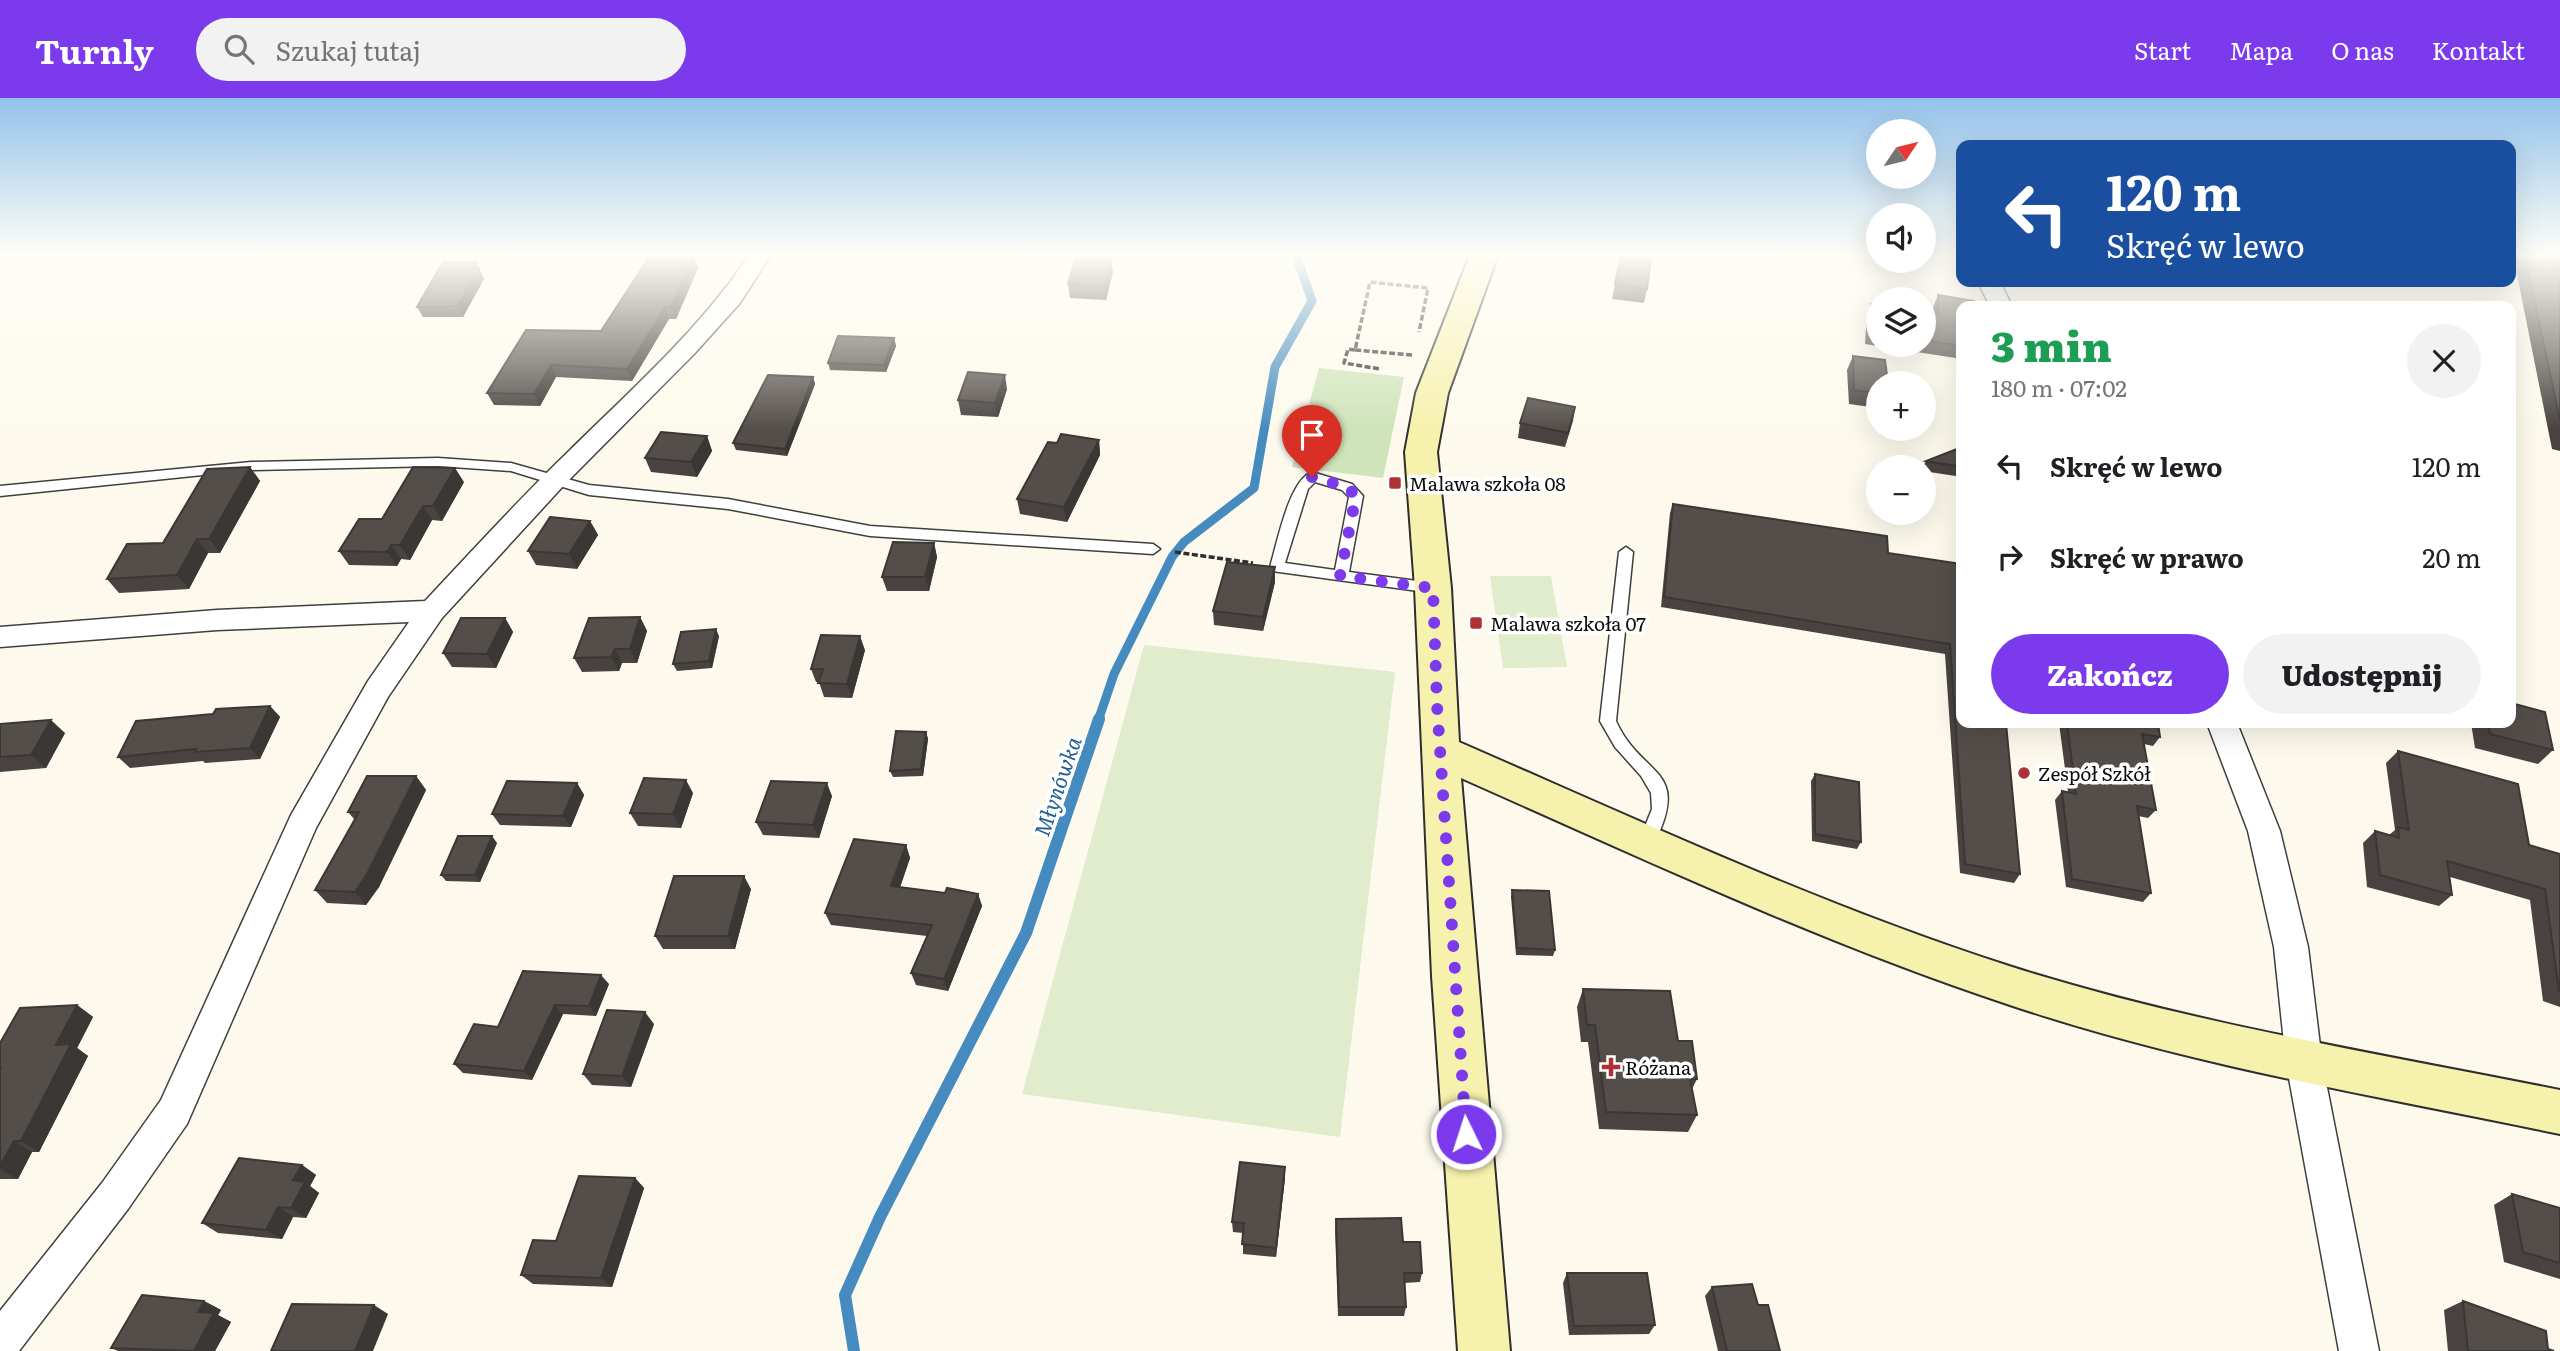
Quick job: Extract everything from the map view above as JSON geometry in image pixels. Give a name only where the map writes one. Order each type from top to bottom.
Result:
[{"type":"street","points":[[0,1343],[116,1196],[174,1112],[302,824],[378,689],[432,611],[556,478],[718,313]]},
{"type":"street","points":[[1452,313],[1429,357],[1432,393],[1421,452],[1433,588],[1454,976],[1485,1351]]},
{"type":"street","points":[[0,637],[190,622],[432,611]]},
{"type":"street","points":[[2224,728],[2264,831],[2291,947],[2304,1062],[2359,1351]]},
{"type":"street","points":[[1440,751],[1840,925],[1928,958],[2102,1013],[2304,1062],[2560,1112]]},
{"type":"lane","points":[[0,491],[251,466],[438,462],[512,467],[590,490],[728,504],[870,531],[1153,549]]},
{"type":"lane","points":[[1340,576],[1356,496],[1347,487],[1312,477],[1302,487],[1277,567],[1340,576],[1433,588]]},
{"type":"lane","points":[[1626,552],[1608,721],[1617,742],[1648,774],[1660,797],[1661,808],[1647,841]]},
{"type":"path","points":[[1355,350],[1363,313]]},
{"type":"path","points":[[1380,369],[1343,363],[1348,349],[1429,357],[1428,313]]},
{"type":"path","points":[[1193,554],[1277,567]]},
{"type":"green space","points":[[1319,368],[1404,377],[1383,478],[1292,467]]},
{"type":"green space","points":[[1490,576],[1551,576],[1567,667],[1503,668]]},
{"type":"green space","points":[[1144,645],[1395,672],[1340,1137],[1022,1094]]},
{"type":"building","points":[[612,313],[661,313],[627,369],[551,365],[534,394],[487,393],[526,330],[601,331]]},
{"type":"building","points":[[1956,313],[1956,345],[1936,342],[1936,314]]},
{"type":"building","points":[[2537,313],[2560,313],[2560,421]]},
{"type":"building","points":[[838,336],[894,338],[884,365],[828,363]]},
{"type":"building","points":[[1853,356],[1885,360],[1886,371],[1866,371],[1866,392],[1854,390]]},
{"type":"building","points":[[968,372],[1005,375],[995,403],[958,400]]},
{"type":"building","points":[[768,375],[813,377],[785,449],[733,443]]},
{"type":"building","points":[[1528,398],[1575,407],[1568,433],[1520,423]]},
{"type":"building","points":[[661,432],[707,436],[691,462],[645,458]]},
{"type":"building","points":[[1061,434],[1099,440],[1064,507],[1017,499],[1048,442],[1057,443]]},
{"type":"building","points":[[1956,449],[1956,466],[1936,463],[1936,457]]},
{"type":"building","points":[[250,467],[209,539],[197,539],[177,575],[107,579],[127,544],[163,543],[207,469]]},
{"type":"building","points":[[413,467],[455,468],[433,506],[423,506],[400,545],[391,545],[387,552],[339,551],[359,519],[382,519]]},
{"type":"building","points":[[1673,504],[1887,536],[1888,553],[1956,563],[1956,728],[2006,728],[2020,874],[1965,864],[1950,644],[1664,597]]},
{"type":"building","points":[[550,517],[590,521],[569,554],[528,551]]},
{"type":"building","points":[[893,542],[934,543],[925,577],[882,577]]},
{"type":"building","points":[[1227,562],[1275,567],[1263,617],[1213,611]]},
{"type":"building","points":[[640,617],[630,649],[615,649],[611,657],[574,658],[589,618]]},
{"type":"building","points":[[461,618],[505,618],[487,654],[443,653]]},
{"type":"building","points":[[716,629],[709,661],[673,664],[681,632]]},
{"type":"building","points":[[821,635],[860,636],[847,684],[818,683],[823,669],[811,669]]},
{"type":"building","points":[[2516,704],[2545,712],[2553,750],[2490,734],[2489,728],[2516,728]]},
{"type":"building","points":[[270,706],[250,748],[195,752],[196,749],[118,757],[136,721],[213,714],[216,709]]},
{"type":"building","points":[[51,720],[31,755],[0,757],[0,724]]},
{"type":"building","points":[[2068,728],[2159,728],[2160,737],[2142,734],[2156,810],[2137,806],[2151,893],[2072,879],[2062,791],[2076,794]]},
{"type":"building","points":[[896,731],[926,732],[921,769],[890,771]]},
{"type":"building","points":[[2398,751],[2518,784],[2529,845],[2560,854],[2560,991],[2545,889],[2447,861],[2452,895],[2380,875],[2375,831],[2399,838],[2398,827],[2409,830]]},
{"type":"building","points":[[1815,774],[1859,782],[1861,842],[1815,834]]},
{"type":"building","points":[[367,776],[416,776],[367,874],[355,892],[315,890],[359,812],[348,812]]},
{"type":"building","points":[[644,778],[686,780],[673,814],[630,813]]},
{"type":"building","points":[[507,781],[577,783],[563,816],[492,814]]},
{"type":"building","points":[[771,781],[827,783],[813,825],[756,822]]},
{"type":"building","points":[[458,836],[492,836],[475,875],[441,875]]},
{"type":"building","points":[[854,839],[906,845],[891,886],[945,893],[947,888],[978,894],[944,979],[911,973],[932,925],[825,913]]},
{"type":"building","points":[[674,876],[744,876],[728,936],[655,936]]},
{"type":"building","points":[[1512,890],[1549,891],[1555,950],[1517,948]]},
{"type":"building","points":[[523,971],[601,975],[589,1006],[555,1005],[524,1071],[454,1064],[474,1024],[498,1027]]},
{"type":"building","points":[[1583,989],[1670,991],[1678,1041],[1692,1041],[1697,1079],[1690,1079],[1697,1115],[1606,1112],[1595,1025],[1587,1025]]},
{"type":"building","points":[[77,1005],[56,1045],[71,1044],[21,1141],[14,1141],[0,1166],[0,1043],[20,1008]]},
{"type":"building","points":[[607,1010],[645,1012],[622,1076],[583,1074]]},
{"type":"building","points":[[239,1158],[302,1165],[293,1180],[305,1182],[291,1208],[278,1207],[266,1230],[202,1223]]},
{"type":"building","points":[[1240,1162],[1285,1167],[1276,1248],[1242,1244],[1244,1223],[1232,1222]]},
{"type":"building","points":[[579,1176],[635,1178],[601,1278],[521,1275],[533,1240],[556,1241]]},
{"type":"building","points":[[2512,1194],[2560,1208],[2560,1263],[2523,1252]]},
{"type":"building","points":[[1401,1218],[1403,1242],[1420,1242],[1422,1273],[1404,1273],[1406,1307],[1339,1307],[1336,1219]]},
{"type":"building","points":[[1567,1273],[1647,1273],[1655,1325],[1574,1326]]},
{"type":"building","points":[[1752,1284],[1758,1305],[1768,1305],[1780,1351],[1727,1351],[1712,1287]]},
{"type":"building","points":[[142,1295],[204,1301],[198,1312],[214,1313],[194,1351],[111,1348]]},
{"type":"building","points":[[2463,1301],[2546,1331],[2548,1349],[2554,1351],[2468,1351]]},
{"type":"building","points":[[292,1304],[374,1305],[355,1351],[271,1351]]},
{"type":"waterway","name":"Młynówka","points":[[1098,721],[1114,674],[1172,557],[1184,542],[1254,488],[1275,367],[1305,313]]},
{"type":"waterway","name":"Młynówka","points":[[854,1351],[845,1295],[880,1217],[1026,933],[1099,719]]},
{"type":"place","name":"Malawa szkoła 08","points":[[1395,483]]},
{"type":"place","name":"Malawa szkoła 07","points":[[1476,623]]},
{"type":"place","name":"Zespół Szkół","points":[[2024,773]]},
{"type":"place","name":"Różana","points":[[1611,1067]]},
{"type":"route","points":[[1312,477],[1347,487],[1356,496],[1340,576],[1433,588],[1437,705],[1466,1134]]}]
